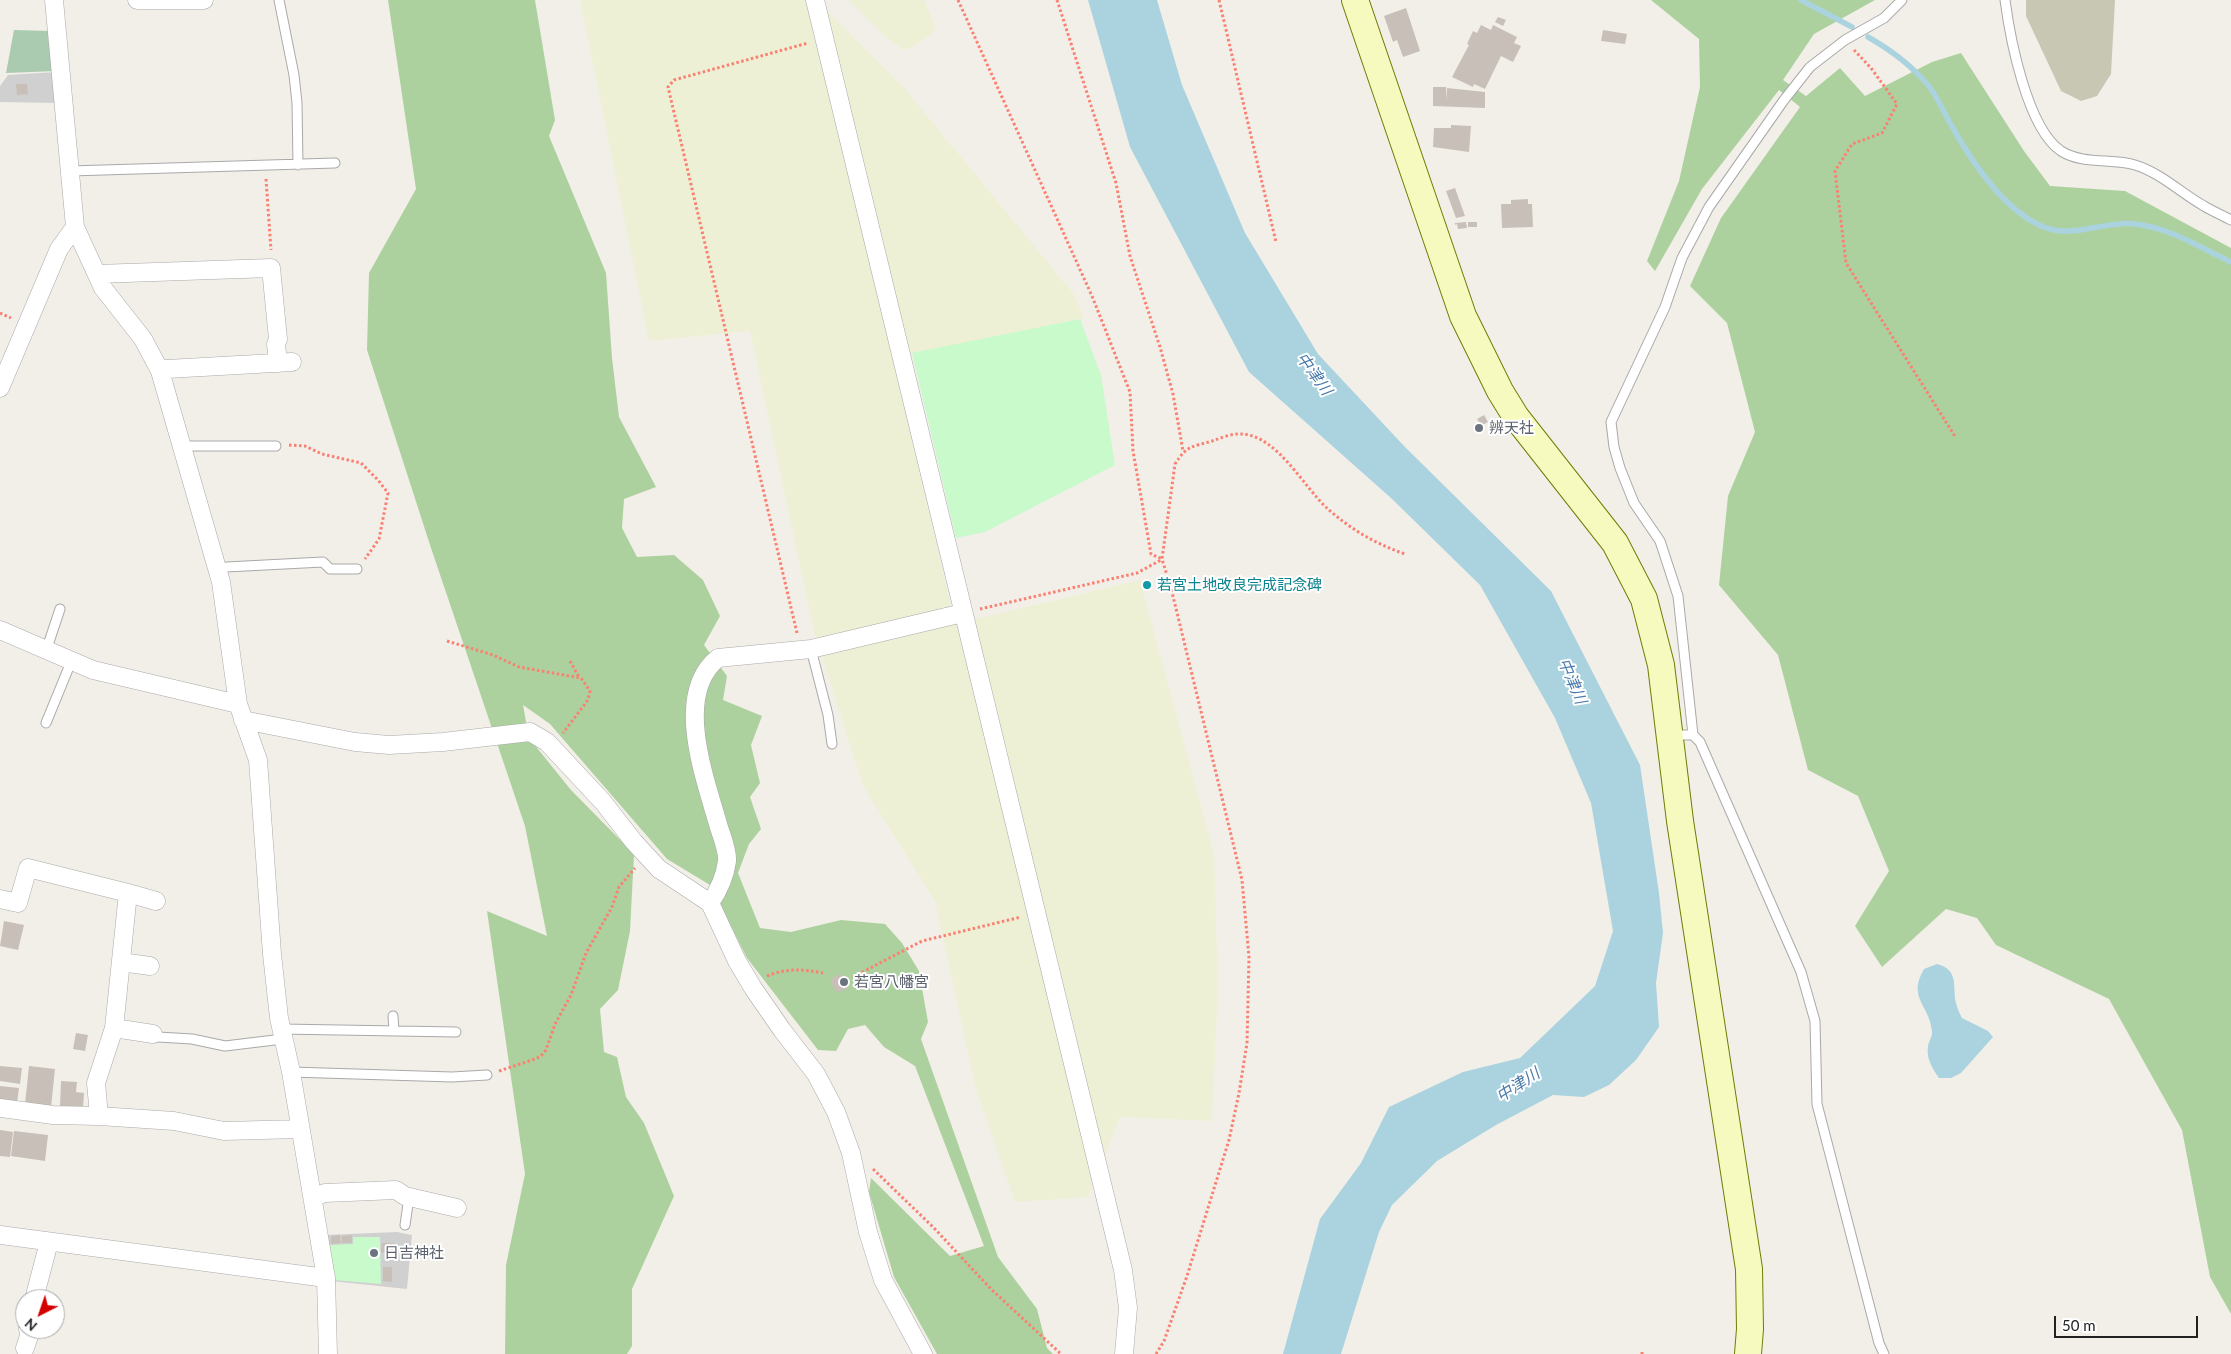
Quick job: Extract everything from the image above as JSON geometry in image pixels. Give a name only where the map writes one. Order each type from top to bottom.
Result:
[{"type":"street","points":[[54,0],[75,227],[103,288],[143,339],[160,371],[218,570],[241,712],[258,760],[272,954],[282,1034],[291,1072],[326,1278],[328,1354]]},
{"type":"street","points":[[137,0],[204,0]]},
{"type":"street","points":[[814,0],[1036,913],[1081,1090],[1123,1270],[1128,1308],[1124,1354]]},
{"type":"street","points":[[1355,0],[1463,316],[1500,391],[1516,417],[1615,543],[1644,599],[1681,735],[1681,830],[1749,1269],[1750,1329],[1748,1354]]},
{"type":"street","points":[[0,386],[60,249],[75,227]]},
{"type":"street","points":[[97,274],[206,277],[271,268],[278,339],[276,344],[285,363],[167,369],[160,371]]},
{"type":"street","points":[[710,903],[720,888],[727,860],[697,750],[695,709],[703,673],[718,658],[806,650],[963,613]]},
{"type":"street","points":[[0,630],[93,670],[355,742],[389,745],[443,742],[530,732],[552,747],[603,802],[658,869],[710,903],[737,960],[751,983],[782,1030],[816,1074],[836,1112],[851,1153],[868,1232],[883,1280],[923,1354]]},
{"type":"street","points":[[0,899],[18,903],[28,868],[156,901]]},
{"type":"street","points":[[99,1116],[96,1083],[114,1028],[128,893]]},
{"type":"street","points":[[121,962],[150,966]]},
{"type":"street","points":[[114,1028],[153,1034]]},
{"type":"street","points":[[0,1108],[53,1115],[99,1116],[174,1122],[224,1130],[300,1129]]},
{"type":"street","points":[[313,1197],[325,1193],[396,1190],[409,1197],[457,1208]]},
{"type":"street","points":[[0,1235],[326,1278]]},
{"type":"street","points":[[37,1289],[49,1242]]},
{"type":"street","points":[[26,1348],[28,1339]]},
{"type":"lane","points":[[279,0],[294,75],[297,103],[298,165]]},
{"type":"lane","points":[[1884,1354],[1879,1343],[1817,1104],[1815,1021],[1801,972],[1700,742],[1681,735],[1678,596],[1660,541],[1634,503],[1620,468],[1614,447],[1611,422],[1665,307],[1682,258],[1709,207],[1784,100],[1810,67],[1845,40],[1884,18],[1902,0]]},
{"type":"lane","points":[[2005,0],[2012,49],[2031,109],[2049,138],[2060,151],[2076,157],[2134,165],[2152,172],[2204,206],[2231,220]]},
{"type":"lane","points":[[70,171],[335,163]]},
{"type":"lane","points":[[181,446],[276,446]]},
{"type":"lane","points":[[218,570],[226,567],[323,562],[330,569],[357,569]]},
{"type":"lane","points":[[46,651],[60,609]]},
{"type":"lane","points":[[806,650],[828,715],[832,744]]},
{"type":"lane","points":[[46,722],[71,662]]},
{"type":"lane","points":[[393,1016],[394,1031]]},
{"type":"lane","points":[[153,1034],[158,1037],[192,1039],[225,1046],[282,1034],[394,1031],[456,1032]]},
{"type":"lane","points":[[291,1072],[452,1077],[487,1075]]},
{"type":"lane","points":[[405,1225],[409,1197]]},
{"type":"path","points":[[958,0],[1088,287],[1122,370],[1130,392],[1133,451],[1151,554],[1162,560]]},
{"type":"path","points":[[1057,0],[1116,183],[1130,256],[1160,347],[1173,394],[1183,451]]},
{"type":"path","points":[[1219,0],[1276,242]]},
{"type":"path","points":[[806,650],[668,86],[674,80],[824,39]]},
{"type":"path","points":[[1845,40],[1871,68],[1897,104],[1882,133],[1852,144],[1835,171],[1846,263],[1956,438]]},
{"type":"path","points":[[265,166],[271,268]]},
{"type":"path","points":[[1156,1354],[1164,1341],[1187,1276],[1231,1130],[1247,1044],[1249,957],[1242,880],[1171,588],[1162,560],[1175,464],[1183,451],[1191,447],[1236,434],[1242,434],[1265,442],[1278,453],[1328,509],[1367,538],[1405,554]]},
{"type":"path","points":[[276,446],[305,446],[322,454],[361,463],[388,493],[379,539],[357,569]]},
{"type":"path","points":[[963,613],[1137,572],[1162,560]]},
{"type":"path","points":[[447,640],[493,655],[519,667],[579,677]]},
{"type":"path","points":[[552,747],[588,700],[590,691],[588,685],[579,677],[570,661]]},
{"type":"path","points":[[487,1075],[535,1059],[546,1050],[555,1024],[571,994],[580,966],[612,907],[619,887],[636,868],[652,862]]},
{"type":"path","points":[[853,976],[922,941],[1036,913]]},
{"type":"path","points":[[751,983],[782,970],[801,969],[823,973]]},
{"type":"path","points":[[851,1153],[858,1155],[865,1161],[934,1228],[990,1289],[1062,1354]]},
{"type":"shaded area","points":[[580,0],[817,0],[905,89],[1073,293],[1084,318],[893,358],[955,624],[1140,580],[1214,854],[1218,986],[1212,1121],[1120,1117],[1088,1197],[1015,1202],[975,1086],[935,901],[863,786],[814,632],[750,331],[649,341]]},
{"type":"shaded area","points":[[849,0],[924,0],[936,28],[933,33],[913,47],[903,50],[887,38]]},
{"type":"shaded area","points":[[2026,0],[2115,0],[2111,74],[2097,96],[2081,101],[2061,91],[2026,16]]},
{"type":"shaded area","points":[[56,72],[58,103],[0,102],[0,86],[8,75]]},
{"type":"shaded area","points":[[397,1232],[412,1235],[407,1289],[331,1281],[326,1235]]},
{"type":"green space","points":[[388,0],[535,0],[555,120],[549,136],[606,273],[612,358],[619,417],[656,487],[624,499],[622,528],[637,557],[674,555],[703,580],[720,616],[704,645],[727,676],[723,700],[762,716],[751,745],[760,783],[750,797],[761,829],[749,844],[738,873],[760,928],[791,932],[841,920],[885,924],[902,943],[919,971],[928,1022],[921,1039],[998,1257],[1037,1309],[1047,1348],[1053,1354],[937,1354],[894,1277],[869,1192],[871,1178],[950,1256],[984,1246],[915,1066],[884,1047],[865,1025],[848,1029],[836,1051],[818,1050],[747,958],[710,885],[667,859],[550,724],[523,705],[529,738],[571,790],[634,854],[630,931],[618,990],[600,1009],[604,1052],[617,1057],[626,1097],[644,1123],[674,1196],[632,1289],[632,1346],[627,1354],[505,1354],[506,1265],[525,1174],[487,911],[547,936],[525,826],[431,548],[367,350],[369,273],[416,189]]},
{"type":"green space","points":[[1651,0],[1875,0],[1814,34],[1783,80],[1806,96],[1840,68],[1865,96],[1932,62],[1961,53],[2024,151],[2050,186],[2125,191],[2231,248],[2231,1314],[2210,1277],[2182,1130],[2109,999],[1996,945],[1977,918],[1946,909],[1882,967],[1855,926],[1889,871],[1858,796],[1808,770],[1778,655],[1719,585],[1728,496],[1755,432],[1727,323],[1690,286],[1721,218],[1800,107],[1779,90],[1702,189],[1655,271],[1647,261],[1679,181],[1700,87],[1699,39]]},
{"type":"green space","points":[[14,30],[51,31],[56,71],[6,73]]},
{"type":"green space","points":[[1080,319],[1101,375],[1115,465],[985,532],[956,538],[912,353]]},
{"type":"green space","points":[[353,1237],[380,1237],[381,1284],[333,1280],[330,1245],[353,1244]]},
{"type":"water","name":"中津川","points":[[1088,0],[1157,0],[1182,85],[1245,233],[1318,354],[1405,447],[1551,591],[1640,765],[1663,933],[1656,983],[1659,1027],[1636,1060],[1609,1085],[1584,1097],[1553,1095],[1496,1125],[1437,1161],[1392,1205],[1379,1232],[1341,1354],[1283,1354],[1320,1219],[1361,1163],[1389,1107],[1463,1072],[1520,1058],[1595,986],[1613,931],[1591,803],[1555,718],[1480,585],[1391,498],[1249,372],[1130,147]]},
{"type":"water","points":[[1937,964],[1949,970],[1952,975],[1956,1003],[1962,1018],[1988,1031],[1993,1037],[1961,1073],[1951,1078],[1939,1078],[1930,1063],[1928,1050],[1932,1031],[1918,994],[1919,979],[1924,969]]},
{"type":"building","points":[[1406,8],[1420,51],[1403,57],[1397,40],[1393,42],[1384,16]]},
{"type":"building","points":[[1498,17],[1506,20],[1503,26],[1495,22]]},
{"type":"building","points":[[1481,25],[1491,30],[1493,25],[1517,37],[1514,43],[1521,46],[1513,62],[1501,56],[1485,89],[1474,84],[1473,87],[1452,77],[1469,45],[1467,44],[1473,31],[1477,33]]},
{"type":"building","points":[[1603,30],[1627,34],[1625,44],[1601,41]]},
{"type":"building","points":[[16,84],[27,84],[28,94],[17,95]]},
{"type":"building","points":[[1433,87],[1446,87],[1446,101],[1447,88],[1485,92],[1485,108],[1433,106]]},
{"type":"building","points":[[1451,125],[1471,126],[1469,152],[1433,147],[1434,128],[1451,128]]},
{"type":"building","points":[[1455,188],[1465,216],[1456,218],[1446,191]]},
{"type":"building","points":[[1528,199],[1528,204],[1532,204],[1533,227],[1502,228],[1501,204],[1511,204],[1511,200]]},
{"type":"building","points":[[1466,222],[1467,228],[1458,229],[1457,224],[1455,225],[1455,223]]},
{"type":"building","points":[[1468,222],[1477,222],[1477,227],[1468,227]]},
{"type":"building","points":[[1484,415],[1488,422],[1481,426],[1477,419]]},
{"type":"building","points":[[4,921],[24,925],[18,950],[0,946]]},
{"type":"building","points":[[841,974],[842,977],[845,976],[849,984],[847,985],[848,988],[836,993],[830,979]]},
{"type":"building","points":[[76,1033],[88,1035],[85,1051],[73,1049]]},
{"type":"building","points":[[0,1066],[22,1068],[20,1084],[0,1081]]},
{"type":"building","points":[[29,1066],[55,1069],[51,1107],[25,1104]]},
{"type":"building","points":[[61,1081],[77,1082],[76,1092],[84,1093],[83,1108],[60,1107]]},
{"type":"building","points":[[0,1086],[19,1088],[17,1103],[0,1101]]},
{"type":"building","points":[[0,1130],[13,1132],[10,1157],[0,1156]]},
{"type":"building","points":[[14,1131],[48,1135],[45,1161],[11,1156]]},
{"type":"building","points":[[340,1235],[341,1243],[331,1244],[331,1236]]},
{"type":"building","points":[[352,1235],[352,1243],[342,1243],[342,1236]]},
{"type":"building","points":[[382,1243],[394,1243],[394,1253],[381,1252]]},
{"type":"building","points":[[383,1267],[392,1267],[392,1282],[383,1281]]},
{"type":"waterway","points":[[1801,0],[1852,27]]},
{"type":"waterway","points":[[1868,37],[1899,58],[1927,84],[1958,137],[1988,181],[2012,207],[2025,217],[2039,225],[2063,231],[2124,224],[2149,226],[2185,239],[2231,262]]},
{"type":"place","name":"辨天社","points":[[1479,428]]},
{"type":"place","name":"若宮土地改良完成記念碑","points":[[1147,585]]},
{"type":"place","name":"若宮八幡宮","points":[[844,982]]},
{"type":"place","name":"日吉神社","points":[[374,1253]]}]
